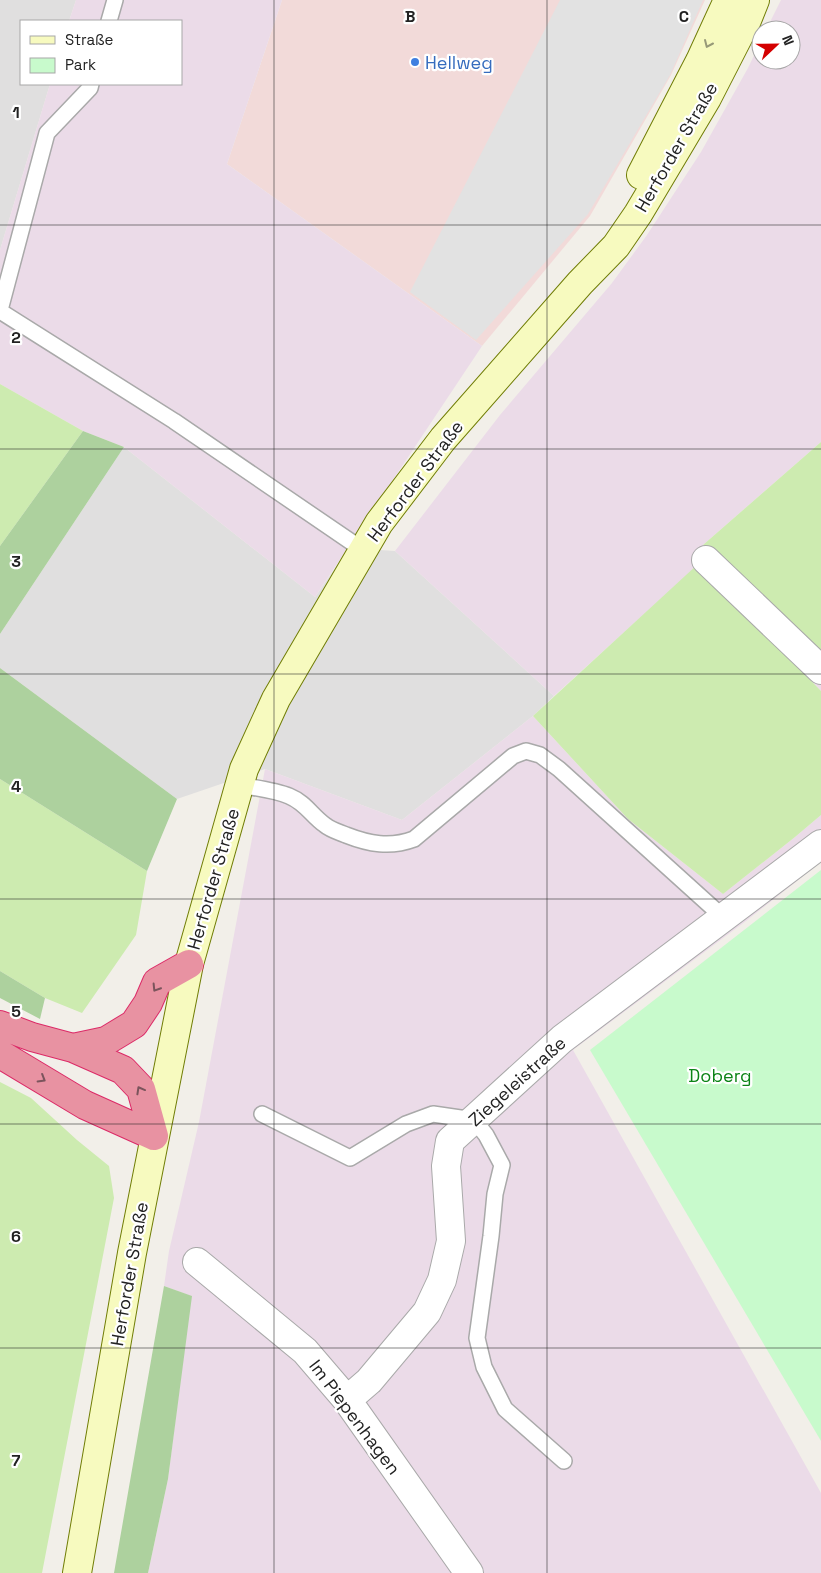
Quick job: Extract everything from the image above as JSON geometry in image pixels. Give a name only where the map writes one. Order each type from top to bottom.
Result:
[{"type":"highway","points":[[73,1048],[106,1041],[134,1024],[148,1003],[157,982],[189,964]]},
{"type":"highway","points":[[0,1025],[32,1037],[73,1048],[123,1070],[141,1089],[154,1136]]},
{"type":"highway","points":[[0,1054],[85,1105],[154,1136]]},
{"type":"main road","name":"Herforder Straße","points":[[580,283],[604,236],[640,178],[700,61],[728,0]]},
{"type":"main road","name":"Herforder Straße","points":[[77,1573],[154,1136],[189,964],[244,769],[276,699],[379,523],[443,439],[580,283],[616,246],[638,214],[707,98],[747,20],[755,0]]},
{"type":"street","points":[[706,560],[821,670]]},
{"type":"street","name":"Ziegeleistraße","points":[[347,1400],[369,1381],[399,1348],[427,1312],[442,1280],[451,1241],[446,1166],[450,1141],[562,1039],[821,844]]},
{"type":"street","name":"Im Piepenhagen","points":[[197,1262],[305,1351],[347,1400],[469,1573]]},
{"type":"lane","points":[[109,20],[115,0]]},
{"type":"lane","points":[[91,85],[47,133],[0,311],[174,422],[363,550]]},
{"type":"lane","points":[[240,785],[288,795],[303,803],[324,825],[360,841],[382,845],[402,844],[414,839],[513,756],[526,751],[540,755],[559,769],[724,918]]},
{"type":"lane","points":[[262,1114],[350,1158],[406,1124],[433,1114],[474,1120],[486,1135],[502,1165],[495,1194],[477,1338],[484,1367],[506,1409],[564,1461]]},
{"type":"shaded area","points":[[0,0],[76,0],[69,20],[20,20],[20,85],[50,85],[0,250]]},
{"type":"shaded area","points":[[76,0],[282,0],[227,164],[482,346],[315,597],[124,447],[83,431],[0,384],[0,250],[50,85],[182,85],[182,20],[69,20]]},
{"type":"shaded area","points":[[282,0],[705,0],[671,75],[590,216],[482,346],[227,164]]},
{"type":"shaded area","points":[[560,0],[703,0],[670,75],[588,214],[476,340],[410,292]]},
{"type":"shaded area","points":[[781,0],[821,0],[821,442],[703,545],[821,657],[821,691],[698,565],[554,696],[395,551],[500,415],[612,283],[647,235],[701,152],[751,62],[751,70],[801,70],[801,20],[771,20]]},
{"type":"shaded area","points":[[124,447],[315,597],[349,548],[395,551],[554,696],[533,716],[402,820],[265,769],[177,799],[0,668],[0,634]]},
{"type":"shaded area","points":[[533,716],[628,819],[723,894],[821,815],[821,862],[746,921],[573,1050],[821,1493],[821,1573],[148,1573],[168,1479],[191,1296],[164,1286],[169,1251],[199,1122],[265,769],[402,820]]},
{"type":"green space","points":[[0,384],[83,431],[0,546]]},
{"type":"green space","points":[[83,431],[124,447],[0,634],[0,546]]},
{"type":"green space","points":[[821,442],[821,657],[703,545]]},
{"type":"green space","points":[[698,564],[821,691],[821,815],[723,894],[628,819],[533,716]]},
{"type":"green space","points":[[0,668],[177,799],[147,871],[0,779]]},
{"type":"green space","points":[[0,779],[147,871],[136,935],[82,1013],[45,998],[0,971]]},
{"type":"green space","name":"Doberg","points":[[821,870],[821,1441],[590,1050]]},
{"type":"green space","points":[[0,971],[45,998],[40,1019],[0,998]]},
{"type":"green space","points":[[0,1082],[31,1098],[109,1166],[114,1198],[42,1573],[0,1573]]},
{"type":"green space","points":[[164,1286],[192,1296],[168,1479],[148,1573],[114,1573]]},
{"type":"place","name":"Hellweg","points":[[415,62]]}]
